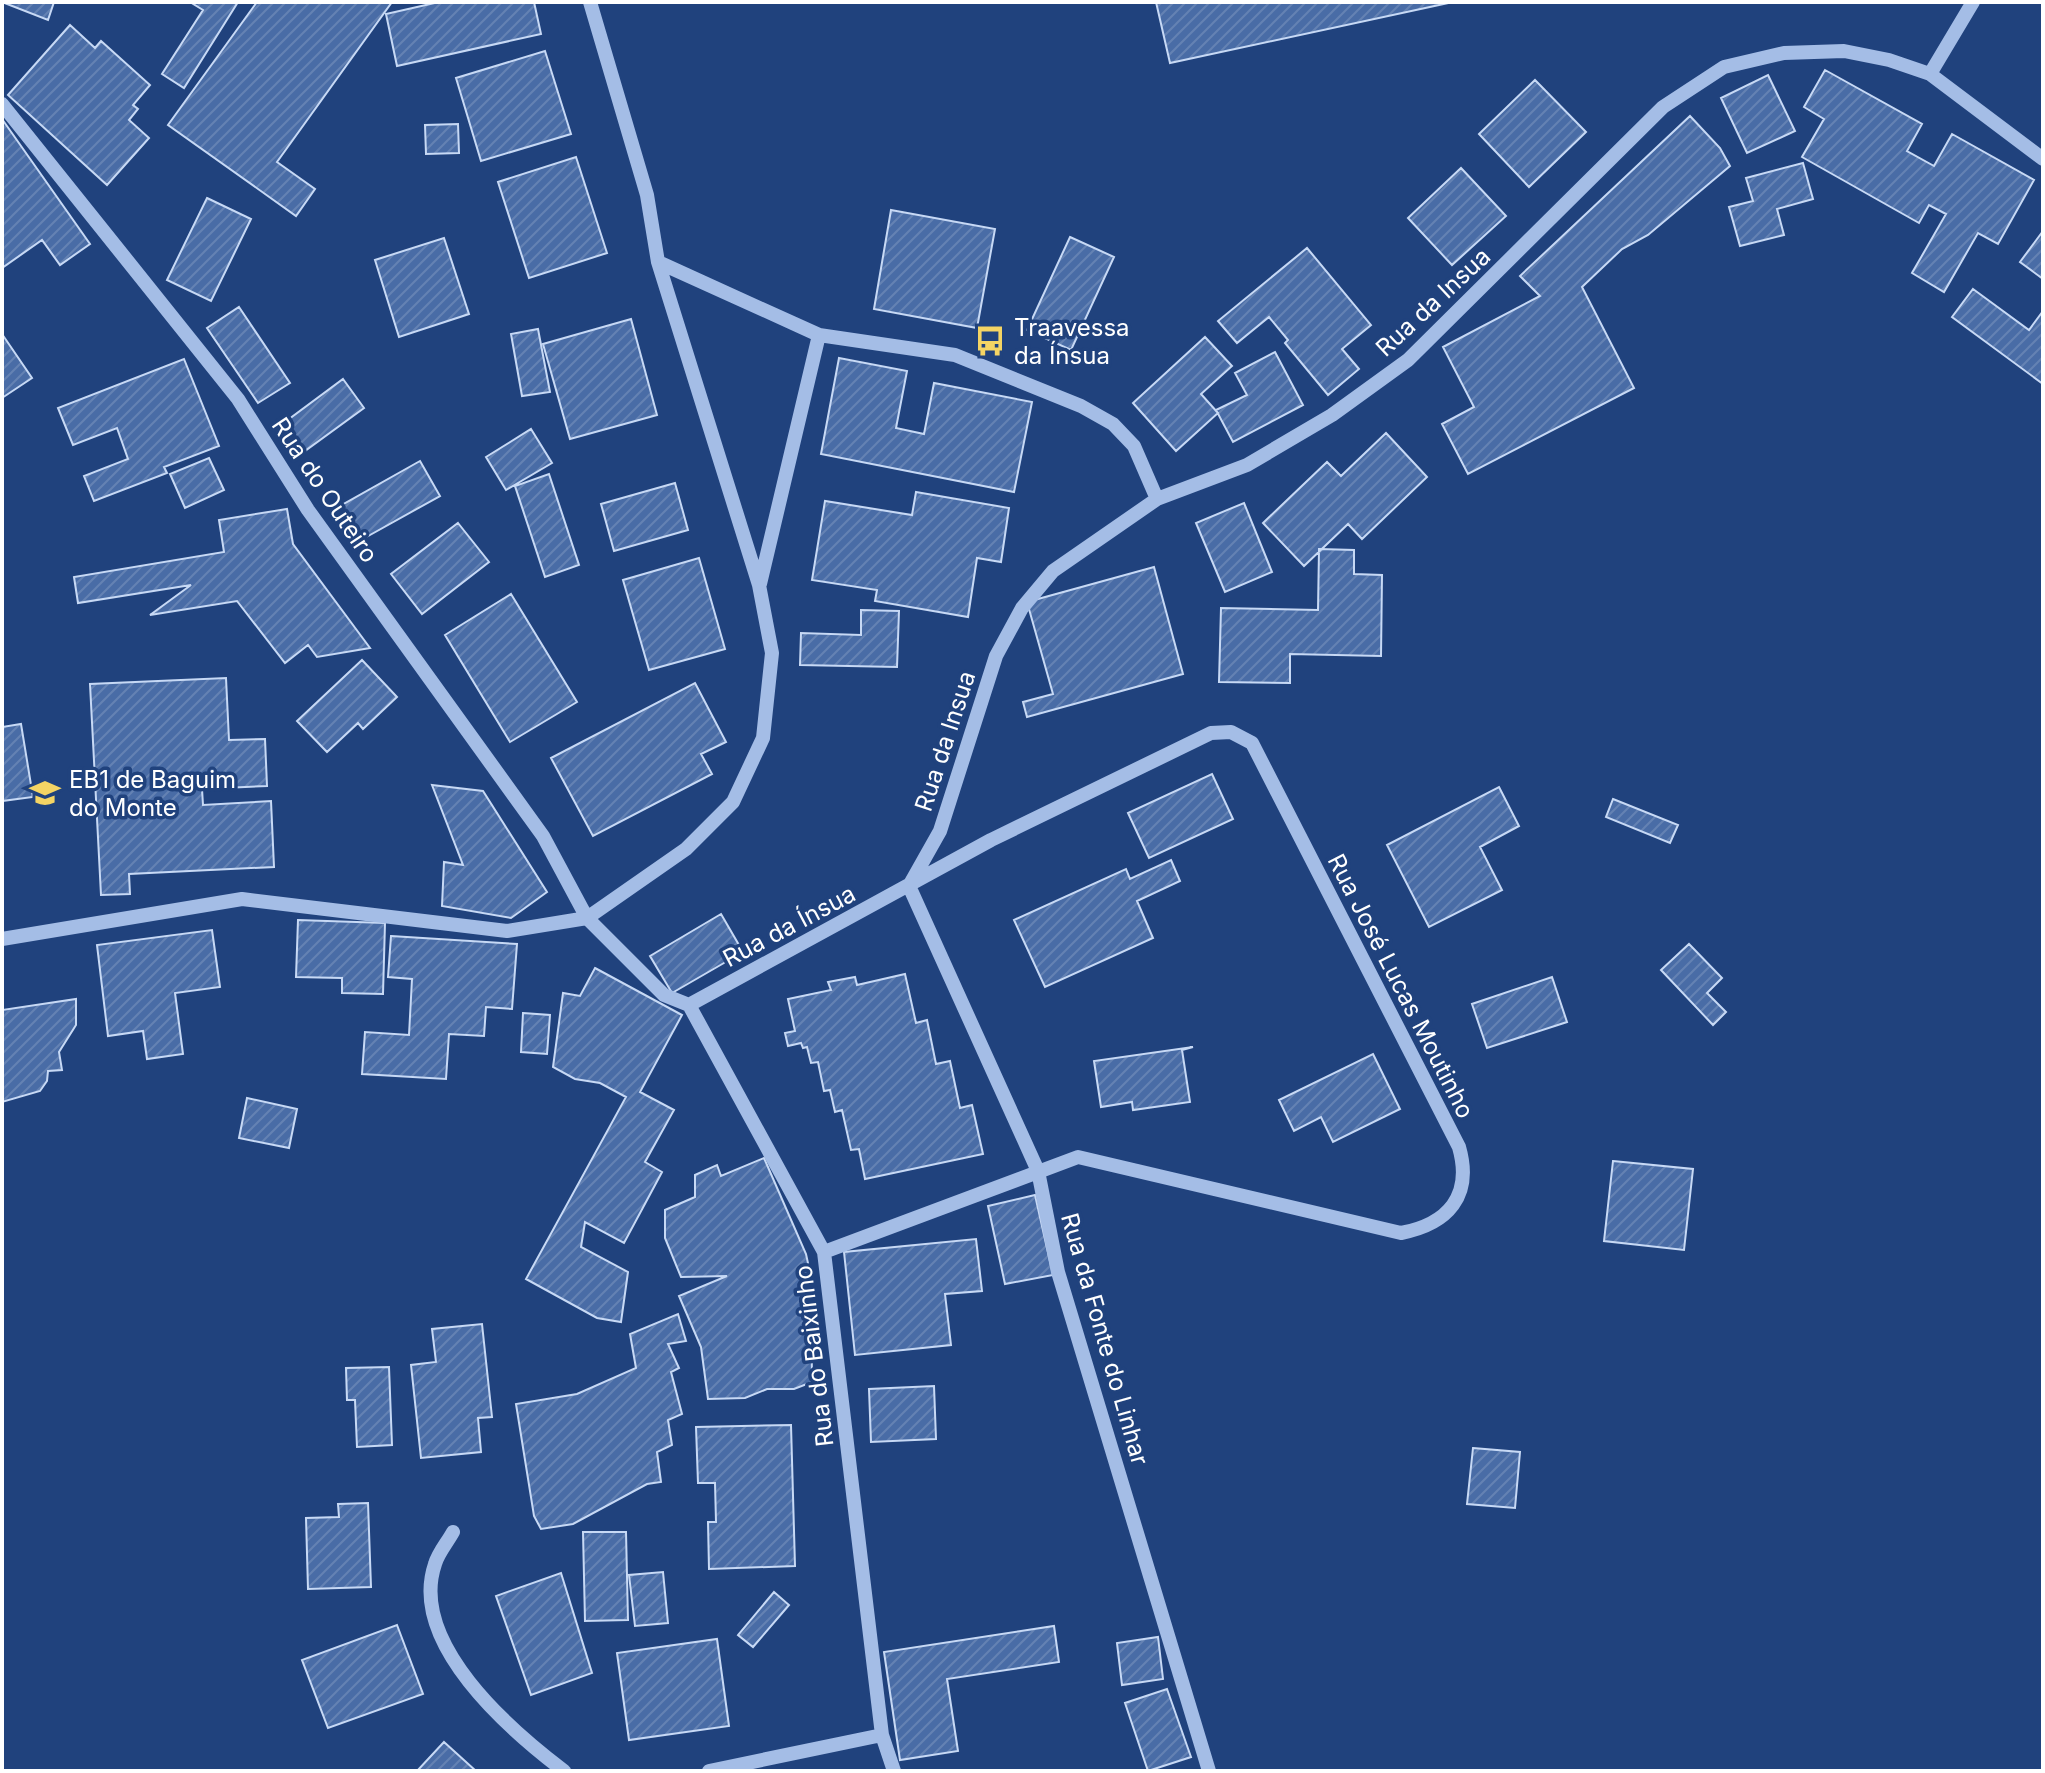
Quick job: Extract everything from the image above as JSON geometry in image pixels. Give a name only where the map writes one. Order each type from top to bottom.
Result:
[{"type":"street","points":[[2,939],[242,899],[507,931],[587,918],[686,849],[733,802],[763,738],[772,653],[759,585],[658,262],[647,195],[590,2]]},
{"type":"street","points":[[1930,74],[1973,2]]},
{"type":"street","name":"Rua da Insua","points":[[909,886],[940,831],[996,656],[1022,608],[1053,571],[1157,499],[1247,465],[1332,415],[1408,360],[1663,107],[1724,67],[1784,53],[1844,51],[1930,74],[2043,159]]},
{"type":"street","name":"Rua do Outeiro","points":[[2,104],[238,399],[308,510],[543,836],[587,918]]},
{"type":"street","points":[[658,262],[819,335],[955,355],[1081,406],[1113,424],[1134,446],[1157,499]]},
{"type":"street","points":[[759,585],[819,335]]},
{"type":"street","name":"Rua José Lucas Moutinho","points":[[824,1252],[1078,1157],[1101,1159],[1401,1233],[1425,1228],[1448,1212],[1459,1193],[1466,1170],[1459,1147],[1252,743],[1231,732],[1211,733],[991,840],[909,886]]},
{"type":"street","name":"Rua da Ínsua","points":[[689,1005],[909,886]]},
{"type":"street","name":"Rua da Fonte do Linhar","points":[[909,886],[1038,1171],[1058,1272],[1209,1771]]},
{"type":"street","points":[[587,918],[664,995],[689,1005]]},
{"type":"street","name":"Rua do Baixinho","points":[[689,1005],[824,1252],[882,1735],[894,1771]]},
{"type":"street","points":[[453,1532],[435,1564],[431,1583],[433,1609],[443,1635],[464,1677],[483,1701],[515,1734],[564,1771]]},
{"type":"street","points":[[709,1771],[882,1735]]},
{"type":"building","points":[[2,2],[54,2],[48,20]]},
{"type":"building","points":[[190,2],[238,2],[184,88],[162,74],[203,10]]},
{"type":"building","points":[[257,2],[392,2],[277,162],[315,189],[296,216],[168,125]]},
{"type":"building","points":[[439,2],[534,2],[541,34],[397,66],[386,14]]},
{"type":"building","points":[[1156,2],[1453,2],[1170,63]]},
{"type":"building","points":[[70,25],[95,48],[101,41],[150,85],[133,105],[138,109],[129,120],[149,138],[107,185],[8,95]]},
{"type":"building","points":[[545,51],[571,134],[481,161],[456,78]]},
{"type":"building","points":[[1825,70],[1922,124],[1907,151],[1934,166],[1952,134],[2034,180],[1998,244],[1978,233],[1944,292],[1912,273],[1946,214],[1929,205],[1919,223],[1802,157],[1824,119],[1804,107]]},
{"type":"building","points":[[1768,75],[1795,131],[1747,153],[1721,98]]},
{"type":"building","points":[[1535,80],[1586,132],[1529,187],[1479,134]]},
{"type":"building","points":[[1690,116],[1720,148],[1730,166],[1648,235],[1622,249],[1582,287],[1634,388],[1468,474],[1442,424],[1474,407],[1443,347],[1540,296],[1520,276]]},
{"type":"building","points":[[2,119],[90,244],[60,265],[42,240],[2,268]]},
{"type":"building","points":[[458,124],[459,153],[426,154],[425,125]]},
{"type":"building","points":[[576,157],[607,253],[529,278],[498,182]]},
{"type":"building","points":[[1803,163],[1813,199],[1777,209],[1784,235],[1740,246],[1729,207],[1753,201],[1746,178]]},
{"type":"building","points":[[1461,168],[1506,216],[1452,265],[1408,218]]},
{"type":"building","points":[[207,198],[251,219],[211,301],[167,280]]},
{"type":"building","points":[[891,210],[995,229],[977,328],[874,309]]},
{"type":"building","points":[[2043,231],[2043,279],[2020,262]]},
{"type":"building","points":[[1070,237],[1114,257],[1071,350],[1027,330]]},
{"type":"building","points":[[444,238],[469,314],[399,337],[375,260]]},
{"type":"building","points":[[1307,248],[1371,325],[1342,349],[1359,369],[1328,395],[1285,343],[1288,340],[1269,317],[1237,343],[1218,321]]},
{"type":"building","points":[[1973,289],[2029,330],[2043,311],[2043,384],[1952,317]]},
{"type":"building","points":[[239,307],[290,383],[258,403],[207,328]]},
{"type":"building","points":[[631,319],[657,415],[570,439],[543,344]]},
{"type":"building","points":[[538,329],[550,392],[522,396],[511,334]]},
{"type":"building","points":[[2,334],[32,378],[2,398]]},
{"type":"building","points":[[1205,337],[1232,366],[1201,394],[1218,413],[1176,451],[1133,403]]},
{"type":"building","points":[[1275,352],[1303,405],[1233,442],[1216,410],[1247,395],[1235,373]]},
{"type":"building","points":[[839,358],[907,371],[896,428],[924,434],[934,383],[1032,402],[1014,492],[821,454]]},
{"type":"building","points":[[184,359],[219,446],[164,467],[167,473],[94,501],[84,476],[128,459],[117,428],[73,445],[58,408]]},
{"type":"building","points":[[343,379],[364,408],[298,456],[277,428]]},
{"type":"building","points":[[531,429],[552,463],[506,490],[486,457]]},
{"type":"building","points":[[1386,433],[1427,477],[1362,539],[1348,524],[1304,566],[1263,523],[1327,462],[1341,476]]},
{"type":"building","points":[[209,458],[224,490],[185,508],[170,474]]},
{"type":"building","points":[[420,461],[440,496],[361,540],[342,505]]},
{"type":"building","points":[[549,474],[579,565],[545,577],[515,486]]},
{"type":"building","points":[[675,483],[688,530],[614,551],[601,504]]},
{"type":"building","points":[[916,492],[1009,508],[1001,562],[977,558],[968,617],[875,601],[877,590],[812,580],[825,501],[912,515]]},
{"type":"building","points":[[1244,503],[1272,572],[1225,592],[1196,523]]},
{"type":"building","points":[[287,509],[293,544],[370,648],[317,657],[308,645],[285,663],[237,601],[150,615],[191,585],[78,603],[74,577],[224,552],[219,520]]},
{"type":"building","points":[[458,523],[489,562],[422,614],[391,574]]},
{"type":"building","points":[[1319,549],[1354,550],[1354,574],[1382,575],[1381,656],[1290,654],[1290,683],[1219,682],[1221,608],[1318,610]]},
{"type":"building","points":[[699,558],[725,649],[649,670],[623,580]]},
{"type":"building","points":[[1154,567],[1183,674],[1027,717],[1023,702],[1053,694],[1027,602]]},
{"type":"building","points":[[511,594],[577,702],[510,742],[445,635]]},
{"type":"building","points":[[861,610],[899,611],[897,667],[800,665],[801,633],[861,635]]},
{"type":"building","points":[[362,660],[397,697],[363,729],[358,723],[327,752],[297,721]]},
{"type":"building","points":[[226,678],[229,740],[265,739],[267,786],[202,789],[203,805],[271,801],[274,867],[129,874],[130,894],[101,895],[90,684]]},
{"type":"building","points":[[695,683],[726,742],[701,754],[712,774],[593,836],[551,758]]},
{"type":"building","points":[[21,724],[33,797],[2,801],[2,727]]},
{"type":"building","points":[[1212,774],[1233,819],[1149,858],[1128,813]]},
{"type":"building","points":[[432,785],[483,791],[547,892],[511,918],[442,906],[444,862],[463,865]]},
{"type":"building","points":[[1499,787],[1519,826],[1480,847],[1502,890],[1429,927],[1387,845]]},
{"type":"building","points":[[1613,799],[1678,825],[1670,843],[1606,817]]},
{"type":"building","points":[[1171,860],[1180,881],[1137,901],[1153,938],[1045,987],[1014,920],[1126,869],[1130,879]]},
{"type":"building","points":[[721,914],[743,952],[672,993],[650,956]]},
{"type":"building","points":[[298,920],[385,923],[383,994],[342,993],[342,978],[296,977]]},
{"type":"building","points":[[212,930],[220,987],[175,993],[183,1054],[147,1059],[143,1031],[108,1036],[97,945]]},
{"type":"building","points":[[391,936],[517,944],[512,1009],[486,1007],[484,1036],[449,1034],[446,1079],[362,1074],[365,1032],[409,1035],[412,979],[388,977]]},
{"type":"building","points":[[1689,944],[1722,978],[1707,993],[1726,1012],[1713,1025],[1661,970]]},
{"type":"building","points":[[595,968],[682,1015],[640,1092],[674,1110],[645,1162],[662,1172],[624,1243],[585,1222],[581,1247],[628,1272],[621,1322],[597,1318],[526,1279],[626,1097],[600,1083],[575,1079],[553,1067],[563,993],[580,996]]},
{"type":"building","points":[[905,974],[916,1023],[927,1020],[936,1064],[950,1061],[960,1108],[972,1105],[983,1154],[865,1179],[859,1149],[851,1150],[842,1110],[835,1112],[830,1090],[824,1091],[818,1062],[811,1063],[807,1047],[803,1048],[801,1043],[788,1046],[785,1033],[795,1031],[788,999],[831,990],[828,982],[855,977],[857,985]]},
{"type":"building","points":[[1552,977],[1567,1022],[1487,1048],[1472,1004]]},
{"type":"building","points":[[76,999],[76,1025],[59,1052],[62,1070],[48,1071],[47,1081],[40,1091],[2,1102],[2,1010]]},
{"type":"building","points":[[523,1013],[550,1015],[547,1054],[521,1052]]},
{"type":"building","points":[[1193,1047],[1182,1050],[1190,1102],[1133,1110],[1132,1102],[1101,1107],[1094,1061]]},
{"type":"building","points":[[1373,1054],[1400,1109],[1333,1142],[1321,1117],[1294,1131],[1279,1100]]},
{"type":"building","points":[[247,1098],[297,1109],[289,1148],[239,1138]]},
{"type":"building","points":[[764,1158],[806,1254],[811,1277],[812,1382],[794,1389],[767,1389],[745,1398],[708,1399],[701,1347],[679,1296],[727,1276],[681,1277],[665,1238],[665,1210],[695,1197],[695,1175],[717,1165],[721,1176]]},
{"type":"building","points":[[1613,1161],[1693,1169],[1684,1250],[1604,1241]]},
{"type":"building","points":[[1035,1195],[1053,1275],[1005,1284],[988,1206]]},
{"type":"building","points":[[976,1239],[982,1291],[945,1294],[951,1345],[855,1355],[844,1252]]},
{"type":"building","points":[[678,1314],[686,1341],[668,1344],[679,1368],[671,1372],[682,1414],[668,1420],[672,1445],[657,1452],[661,1482],[647,1484],[573,1524],[541,1529],[534,1516],[516,1404],[577,1394],[636,1368],[630,1334]]},
{"type":"building","points":[[482,1324],[492,1417],[478,1418],[481,1452],[421,1458],[411,1365],[436,1362],[432,1329]]},
{"type":"building","points":[[389,1367],[392,1445],[357,1447],[355,1400],[347,1400],[346,1368]]},
{"type":"building","points":[[934,1386],[936,1439],[871,1442],[869,1389]]},
{"type":"building","points":[[791,1425],[795,1566],[709,1569],[708,1522],[716,1522],[715,1483],[698,1483],[696,1427]]},
{"type":"building","points":[[1473,1448],[1520,1452],[1515,1508],[1467,1504]]},
{"type":"building","points":[[368,1503],[371,1587],[308,1589],[306,1518],[339,1517],[338,1504]]},
{"type":"building","points":[[583,1532],[626,1532],[628,1620],[585,1621]]},
{"type":"building","points":[[663,1572],[668,1623],[635,1626],[629,1575]]},
{"type":"building","points":[[561,1573],[592,1673],[531,1695],[496,1596]]},
{"type":"building","points":[[774,1592],[789,1605],[753,1647],[738,1635]]},
{"type":"building","points":[[397,1625],[423,1694],[328,1728],[302,1660]]},
{"type":"building","points":[[1054,1626],[1059,1662],[947,1679],[958,1751],[900,1760],[884,1652]]},
{"type":"building","points":[[1158,1637],[1163,1679],[1122,1685],[1117,1643]]},
{"type":"building","points":[[717,1639],[729,1726],[629,1740],[617,1653]]},
{"type":"building","points":[[1167,1689],[1191,1757],[1148,1771],[1125,1703]]},
{"type":"building","points":[[444,1742],[476,1771],[417,1771]]},
{"type":"place","name":"Traavessa da Ínsua","points":[[990,341]]},
{"type":"place","name":"EB1 de Baguim do Monte","points":[[45,793]]}]
